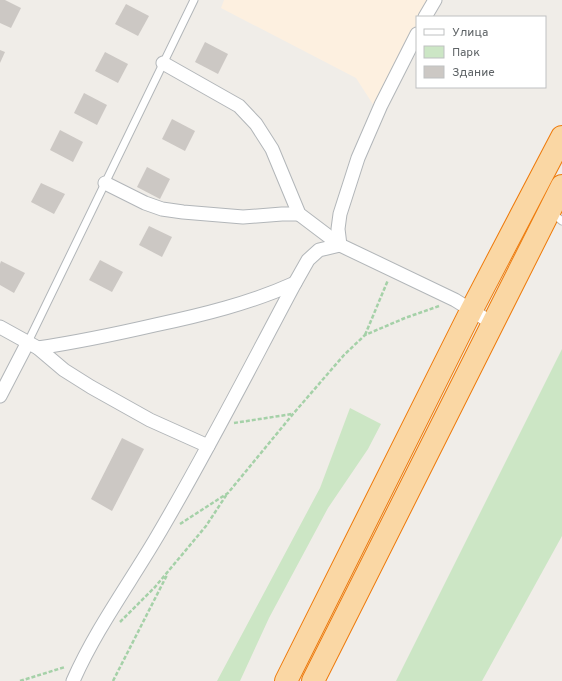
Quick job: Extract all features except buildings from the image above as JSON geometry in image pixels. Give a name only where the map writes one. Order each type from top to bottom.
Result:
[{"type":"highway","points":[[286,681],[463,305],[562,137]]},
{"type":"highway","points":[[313,681],[492,323],[556,216],[562,186]]},
{"type":"street","points":[[426,16],[435,0]]},
{"type":"street","points":[[340,245],[338,229],[340,214],[358,158],[381,105],[416,36]]},
{"type":"street","points":[[164,63],[239,106],[256,124],[272,149],[299,214],[340,245],[463,305],[492,323]]},
{"type":"street","points":[[105,184],[146,203],[183,212],[243,217],[299,214]]},
{"type":"street","points":[[73,681],[120,596],[155,540],[208,446],[308,260],[319,250],[340,245]]},
{"type":"street","points":[[32,345],[76,342],[188,318],[271,294],[295,283]]},
{"type":"street","points":[[0,328],[32,345],[64,370],[91,387],[150,420],[208,446]]},
{"type":"street","points":[[0,396],[32,345]]},
{"type":"lane","points":[[32,345],[105,184],[194,0]]},
{"type":"path","points":[[365,335],[391,270]]},
{"type":"path","points":[[118,625],[169,571],[206,526],[228,494],[293,414],[344,355],[365,335],[405,318],[463,305]]},
{"type":"path","points":[[219,426],[293,414]]},
{"type":"path","points":[[155,540],[228,494]]},
{"type":"path","points":[[113,681],[169,571]]},
{"type":"path","points":[[20,681],[82,663]]},
{"type":"shaded area","points":[[224,0],[433,0],[425,16],[416,16],[416,33],[376,109],[356,78],[221,8]]},
{"type":"green space","points":[[562,349],[562,536],[482,681],[396,681]]},
{"type":"green space","points":[[350,408],[381,424],[368,449],[328,508],[269,618],[240,681],[217,681],[320,488]]}]
